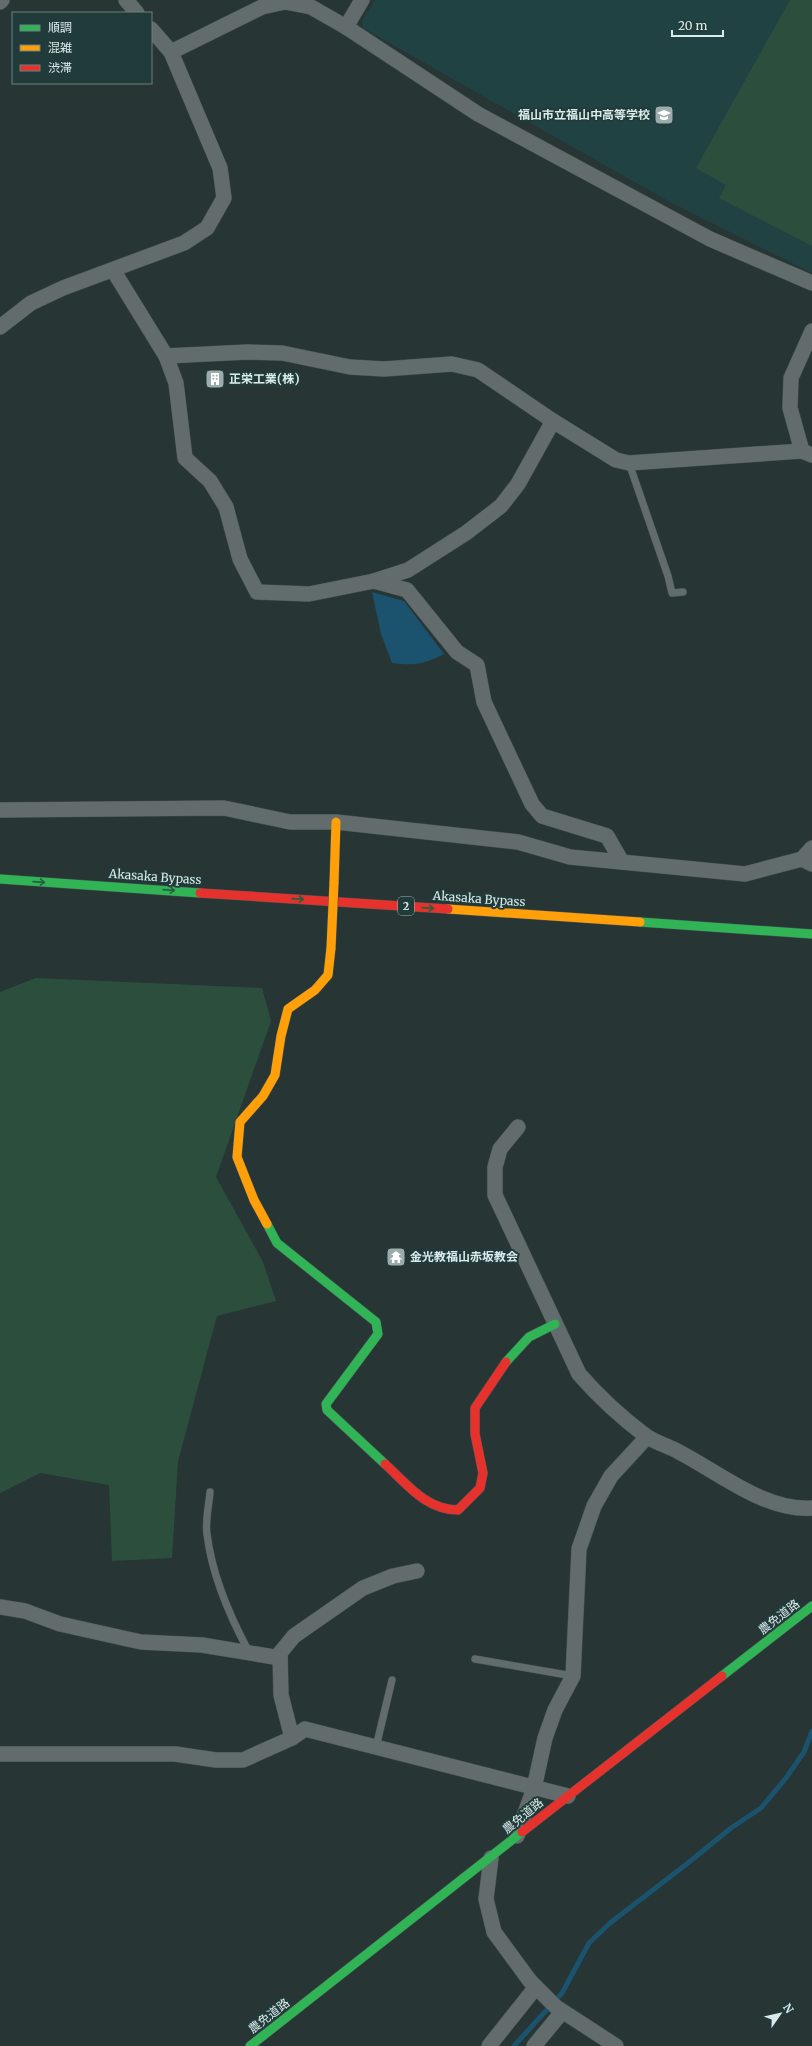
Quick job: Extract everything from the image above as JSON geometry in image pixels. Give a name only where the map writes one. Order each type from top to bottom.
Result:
[{"type":"main road","points":[[336,822],[331,948],[328,976],[314,990],[288,1009],[281,1036],[275,1075],[263,1096],[240,1122],[237,1157],[254,1200],[277,1243],[376,1322],[378,1334],[326,1404],[326,1410],[426,1502],[444,1510],[458,1510],[480,1488],[483,1473],[475,1434],[475,1408],[505,1362],[529,1337],[555,1324]]},
{"type":"main road","name":"Akasaka Bypass","points":[[0,879],[812,934]]},
{"type":"main road","name":"Akasaka Bypass","points":[[0,888],[110,896]]},
{"type":"main road","points":[[321,911],[344,912]]},
{"type":"main road","name":"Akasaka Bypass","points":[[493,922],[812,943]]},
{"type":"main road","name":"農免道路","points":[[250,2046],[812,1606]]},
{"type":"street","points":[[126,0],[136,12]]},
{"type":"street","points":[[346,27],[362,0]]},
{"type":"street","points":[[172,52],[262,7],[285,2],[311,7],[346,27],[478,114],[710,240],[812,283]]},
{"type":"street","points":[[0,327],[31,304],[63,288],[184,243],[207,228],[224,198],[220,168],[172,52],[152,30]]},
{"type":"street","points":[[114,270],[166,356],[176,384],[184,458],[210,481],[226,507],[240,559],[257,592],[309,594],[374,581],[408,570],[466,533],[501,506],[518,484],[553,421]]},
{"type":"street","points":[[166,356],[248,352],[282,353],[350,367],[384,369],[452,364],[478,370],[553,421],[616,460],[629,463],[807,453],[790,408],[792,378],[812,331]]},
{"type":"street","points":[[374,581],[407,590],[457,652],[477,666],[484,702],[532,804],[542,816],[607,836],[622,862]]},
{"type":"street","points":[[0,810],[224,808],[290,822],[336,822],[518,842],[570,857],[745,874],[807,862],[812,848]]},
{"type":"street","points":[[518,1127],[500,1149],[495,1167],[495,1195],[579,1374],[599,1397],[647,1437],[680,1452],[726,1480],[777,1504],[812,1508]]},
{"type":"street","points":[[517,1836],[534,1788],[545,1738],[555,1710],[573,1676],[579,1550],[594,1506],[611,1476],[647,1437]]},
{"type":"street","points":[[292,1738],[281,1695],[280,1654],[294,1636],[363,1588],[393,1576],[417,1571]]},
{"type":"street","points":[[0,1607],[25,1611],[60,1624],[141,1642],[202,1645],[280,1658]]},
{"type":"street","points":[[0,1754],[175,1754],[216,1760],[243,1760],[292,1738],[305,1729],[568,1796]]},
{"type":"street","points":[[491,1858],[486,1899],[494,1932],[530,1981],[559,2010],[616,2046]]},
{"type":"street","points":[[489,2046],[539,1989]]},
{"type":"street","points":[[534,2046],[559,2010]]},
{"type":"lane","points":[[629,463],[666,569],[672,593],[683,592]]},
{"type":"lane","points":[[210,1492],[207,1534],[219,1587],[231,1618],[249,1652]]},
{"type":"lane","points":[[475,1659],[573,1676]]},
{"type":"lane","points":[[376,1747],[392,1680]]},
{"type":"shaded area","name":"福山市立福山中高等学校","points":[[375,0],[812,0],[812,273],[668,201],[363,28],[362,21]]},
{"type":"green space","points":[[790,0],[812,0],[812,246],[719,198],[726,185],[696,168]]},
{"type":"green space","points":[[36,978],[262,988],[271,1021],[216,1177],[263,1262],[276,1301],[217,1316],[178,1461],[172,1558],[112,1561],[109,1485],[40,1473],[0,1493],[0,992]]},
{"type":"water","points":[[372,592],[404,601],[444,654],[431,660],[419,663],[392,663],[381,634]]},
{"type":"waterway","points":[[514,2046],[562,1993],[589,1943],[610,1923],[731,1828],[761,1808],[786,1778],[804,1752],[812,1731]]},
{"type":"traffic: fast","points":[[0,879],[200,893]]},
{"type":"traffic: fast","points":[[640,922],[812,934]]},
{"type":"traffic: fast","points":[[267,1224],[277,1243],[376,1322],[378,1334],[326,1404],[327,1410],[385,1464]]},
{"type":"traffic: fast","points":[[506,1362],[529,1337],[555,1324]]},
{"type":"traffic: fast","points":[[722,1676],[812,1606]]},
{"type":"traffic: fast","points":[[250,2046],[522,1832]]},
{"type":"traffic: slow","points":[[334,883],[336,822]]},
{"type":"traffic: slow","points":[[331,948],[334,883]]},
{"type":"traffic: slow","points":[[448,909],[640,922]]},
{"type":"traffic: slow","points":[[267,1224],[254,1200],[237,1157],[240,1122],[263,1096],[275,1075],[281,1036],[288,1009],[315,990],[328,975],[331,948]]},
{"type":"traffic: jam","points":[[200,893],[448,909]]},
{"type":"traffic: jam","points":[[385,1464],[409,1487],[427,1501],[436,1506],[458,1510],[480,1488],[483,1473],[475,1434],[475,1408],[506,1362]]},
{"type":"traffic: jam","points":[[522,1832],[722,1676]]},
{"type":"place","name":"福山市立福山中高等学校","points":[[664,115]]},
{"type":"place","name":"正栄工業(株)","points":[[215,379]]},
{"type":"place","name":"金光教福山赤坂教会","points":[[396,1257]]}]
